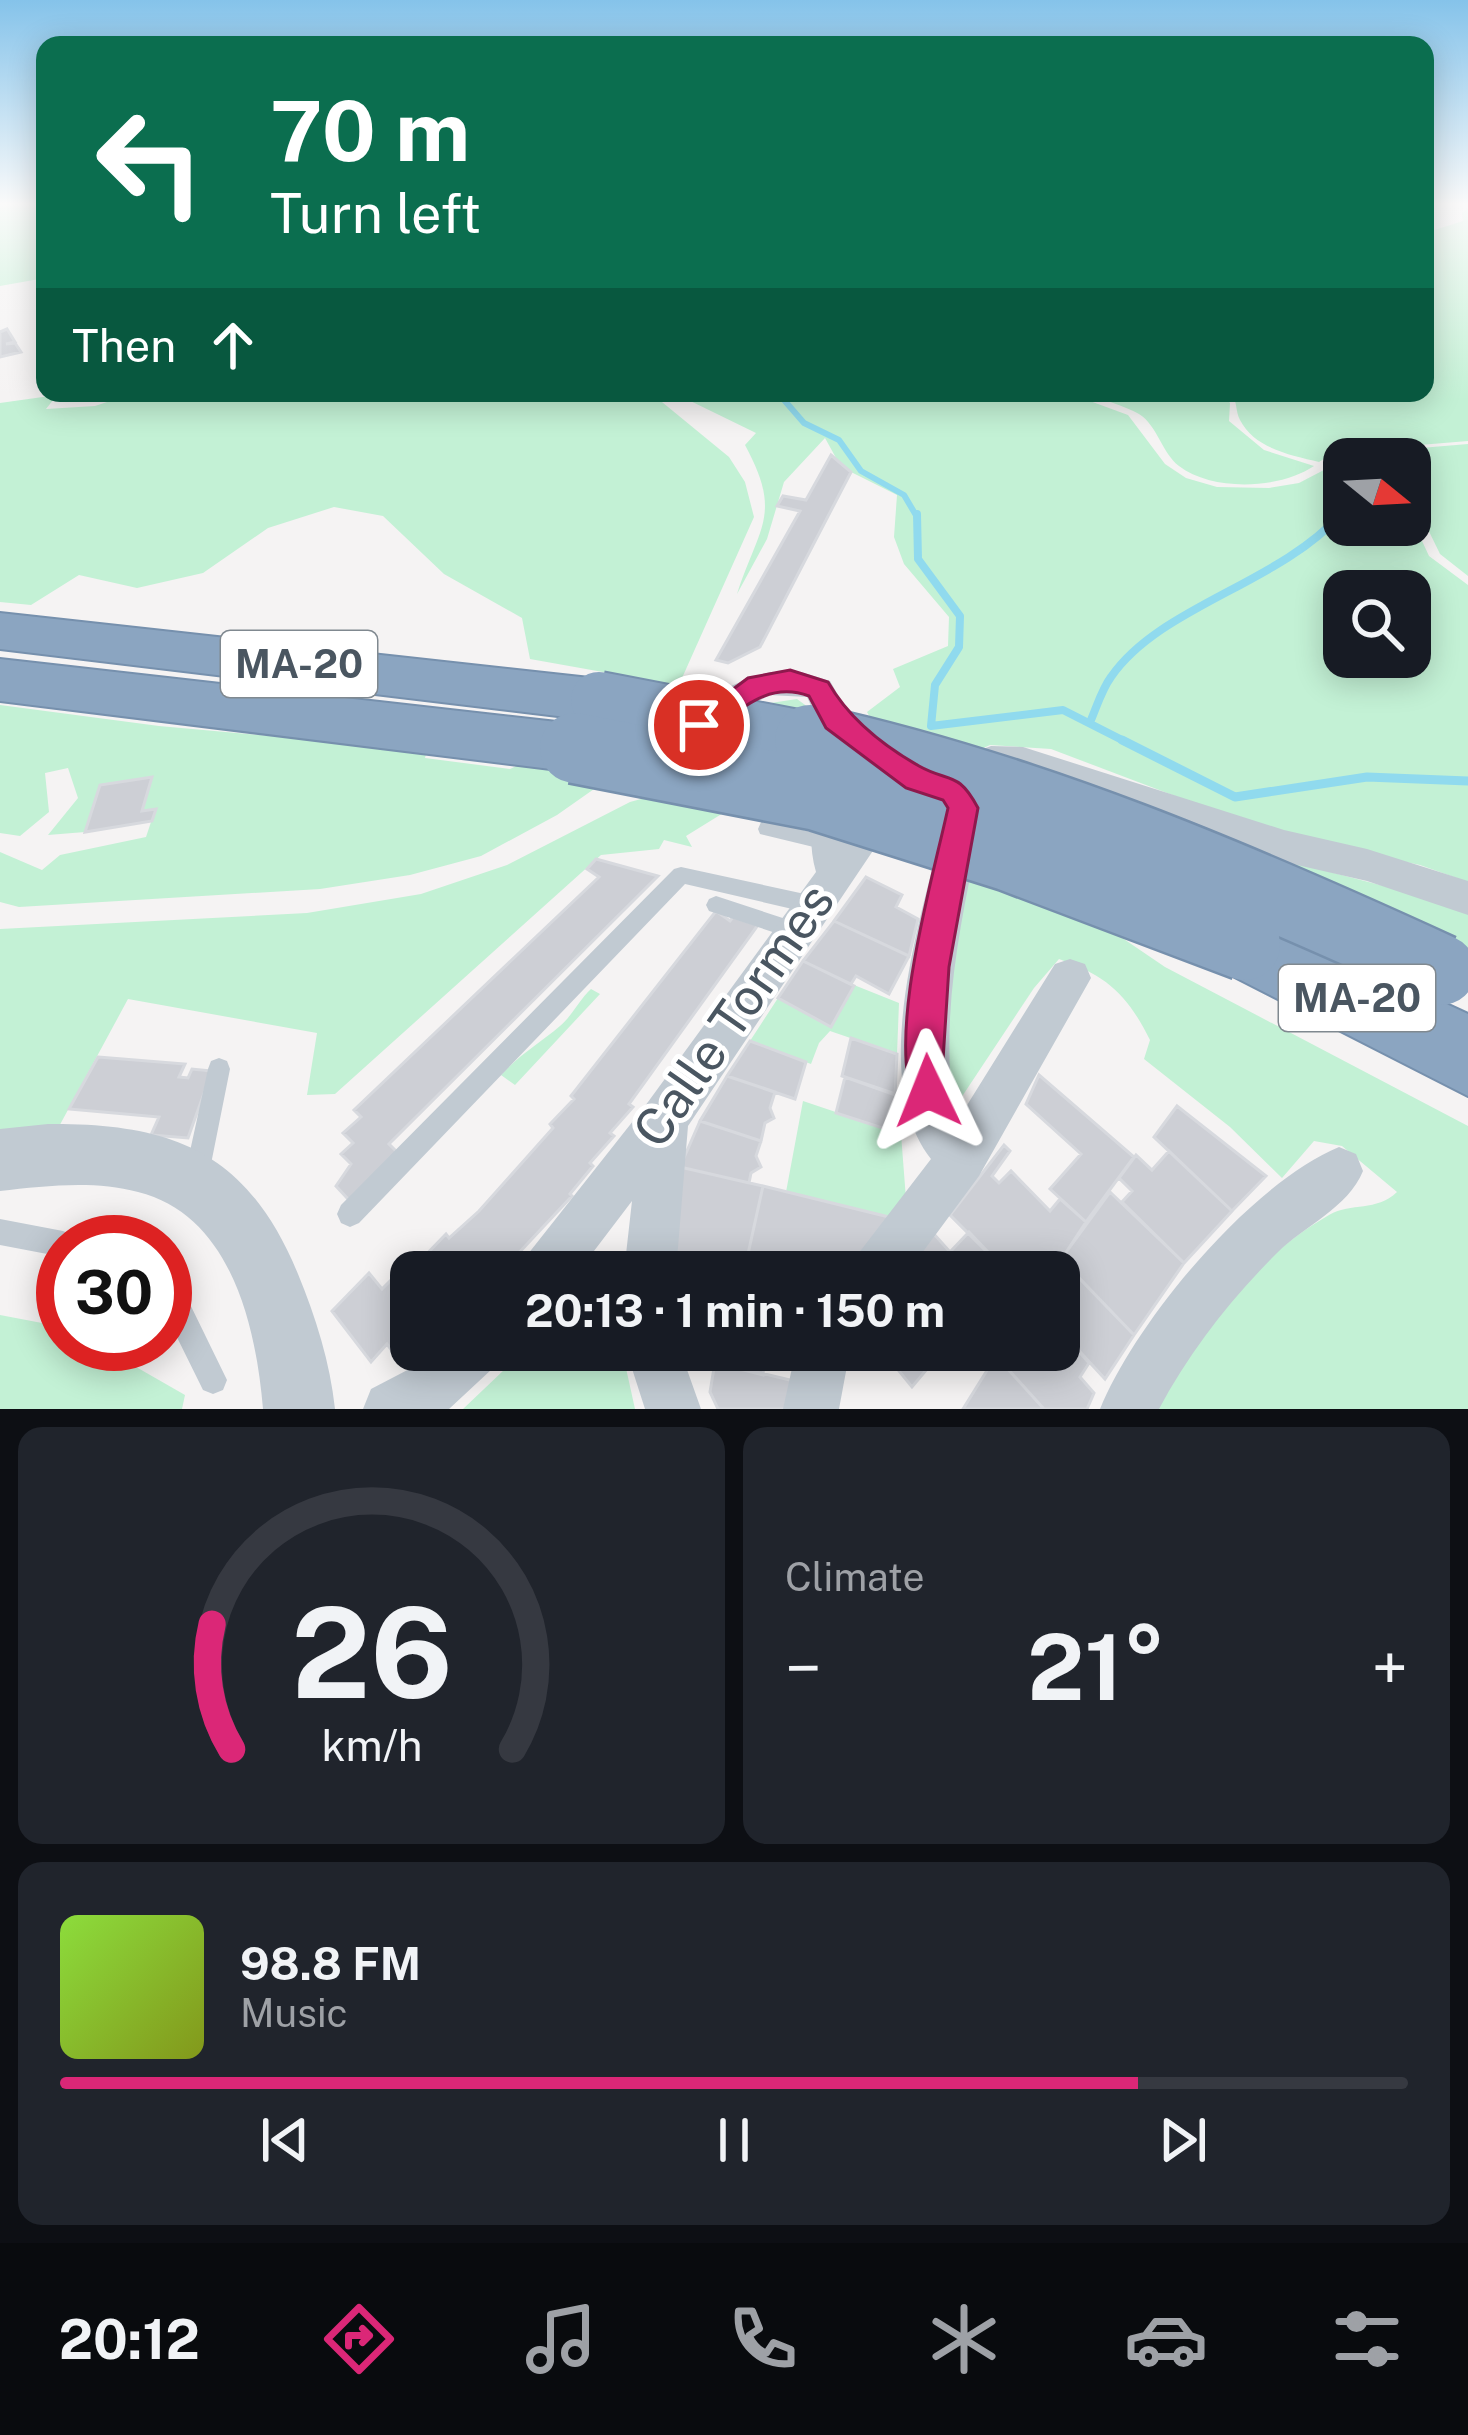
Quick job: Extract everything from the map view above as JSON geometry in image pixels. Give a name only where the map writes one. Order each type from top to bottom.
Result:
[{"type":"highway","name":"MA-20","points":[[0,631],[587,724],[1010,856],[1244,945],[1468,1056]]},
{"type":"highway","name":"MA-20","points":[[0,680],[826,744],[1031,803],[1183,854],[1454,977]]},
{"type":"street","points":[[670,745],[757,685],[790,679],[819,689],[836,721],[928,781],[954,792],[963,808],[932,967],[924,1060],[932,1122],[962,1159]]},
{"type":"street","name":"Calle Tormes","points":[[562,1251],[664,1119],[818,888],[836,721]]},
{"type":"street","points":[[818,888],[889,800],[992,759],[1023,760],[1284,846],[1367,865],[1468,898]]},
{"type":"street","points":[[892,1251],[962,1159],[1070,978]]},
{"type":"street","points":[[652,1251],[664,1119]]},
{"type":"street","points":[[0,1160],[54,1153],[103,1154],[195,1181],[240,1220],[264,1263],[290,1347],[299,1409]]},
{"type":"street","points":[[1128,1409],[1170,1334],[1260,1234],[1339,1172]]},
{"type":"street","points":[[391,1409],[439,1384],[452,1371]]},
{"type":"street","points":[[660,1371],[673,1409]]},
{"type":"street","points":[[811,1409],[819,1371]]},
{"type":"lane","points":[[792,765],[767,829],[818,888]]},
{"type":"lane","points":[[350,1214],[681,875],[818,888]]},
{"type":"lane","points":[[716,905],[818,888]]},
{"type":"lane","points":[[195,1181],[219,1069]]},
{"type":"lane","points":[[0,1232],[36,1239]]},
{"type":"lane","points":[[192,1336],[213,1380]]},
{"type":"green space","points":[[0,269],[36,269],[36,280],[0,286]]},
{"type":"green space","points":[[1434,269],[1468,269],[1468,441],[1431,444],[1431,438],[1323,438],[1319,462],[1275,449],[1247,430],[1236,402],[1434,402]]},
{"type":"green space","points":[[36,398],[36,402],[52,402],[46,409],[107,402],[662,402],[729,457],[745,482],[754,517],[678,687],[614,775],[557,815],[481,856],[410,875],[320,889],[19,907],[0,902],[0,852],[42,870],[60,855],[146,837],[155,810],[142,811],[151,777],[101,785],[85,832],[48,835],[78,798],[68,768],[45,773],[49,812],[20,836],[0,833],[0,705],[159,726],[427,750],[425,758],[510,769],[527,761],[565,765],[614,674],[530,659],[522,618],[444,574],[383,516],[334,507],[268,528],[203,573],[137,588],[79,575],[31,605],[0,602],[0,403]]},
{"type":"green space","points":[[692,402],[1093,402],[1128,415],[1165,464],[1186,478],[1217,487],[1269,488],[1299,483],[1323,470],[1323,546],[1424,546],[1429,556],[1468,585],[1468,882],[1420,865],[1275,834],[1051,749],[990,745],[945,766],[902,775],[867,712],[900,687],[893,669],[948,646],[949,617],[904,564],[894,537],[897,495],[841,467],[825,438],[784,482],[767,539],[737,594],[763,520],[763,488],[745,445],[756,433]]},
{"type":"green space","points":[[1110,402],[1229,402],[1229,421],[1264,450],[1314,466],[1265,483],[1210,480],[1179,466],[1150,425]]},
{"type":"green space","points":[[1468,444],[1468,576],[1440,554],[1431,536],[1431,447]]},
{"type":"green space","points":[[797,699],[812,710],[741,802],[686,836],[692,847],[664,840],[659,849],[601,855],[335,1094],[307,1095],[317,1033],[128,999],[56,1132],[0,1142],[0,929],[307,913],[421,894],[507,865],[630,802],[652,796],[764,704]]},
{"type":"green space","points":[[985,799],[1311,867],[1468,908],[1468,953],[1112,931],[1165,967],[1468,1126],[1468,1409],[1148,1409],[1227,1301],[1275,1253],[1329,1215],[1381,1202],[1397,1192],[1342,1146],[1314,1141],[1282,1178],[1230,1127],[1144,1059],[1150,1040],[1114,989],[1059,959],[1034,988],[961,1098],[942,1093],[944,974]]},
{"type":"green space","points":[[854,985],[899,1003],[897,1054],[830,1031],[811,1064],[750,1041],[778,998],[831,1026]]},
{"type":"green space","points":[[591,989],[600,994],[515,1085],[501,1075],[564,1022]]},
{"type":"green space","points":[[803,1101],[901,1134],[906,1199],[897,1219],[786,1192]]},
{"type":"green space","points":[[0,1315],[36,1322],[36,1371],[143,1371],[185,1395],[182,1409],[0,1409]]},
{"type":"green space","points":[[503,1371],[627,1371],[635,1409],[463,1409]]},
{"type":"building","points":[[7,329],[15,342],[6,344],[15,343],[21,352],[0,357],[0,332]]},
{"type":"building","points":[[831,455],[851,472],[760,647],[728,663],[716,660],[800,511],[777,506],[783,496],[806,500]]},
{"type":"building","points":[[152,777],[142,811],[156,809],[152,821],[85,832],[100,785]]},
{"type":"building","points":[[596,859],[658,876],[389,1144],[397,1152],[349,1200],[336,1186],[351,1164],[341,1154],[353,1143],[343,1133],[361,1117],[354,1110],[599,877],[587,869]]},
{"type":"building","points":[[866,877],[902,895],[896,907],[918,919],[909,956],[834,921]]},
{"type":"building","points":[[716,911],[730,921],[733,917],[758,925],[629,1104],[633,1107],[610,1133],[614,1136],[590,1163],[593,1166],[572,1196],[521,1251],[430,1251],[479,1211],[553,1128],[550,1124],[574,1099],[571,1096]]},
{"type":"building","points":[[834,921],[909,956],[889,994],[856,976],[851,984],[803,961]]},
{"type":"building","points":[[803,961],[854,986],[831,1027],[778,998]]},
{"type":"building","points":[[851,1038],[897,1054],[895,1095],[842,1076]]},
{"type":"building","points":[[750,1041],[806,1062],[795,1099],[727,1076]]},
{"type":"building","points":[[98,1057],[185,1064],[179,1077],[188,1078],[192,1069],[212,1071],[188,1138],[151,1135],[159,1117],[69,1109]]},
{"type":"building","points":[[1039,1075],[1134,1157],[1086,1222],[1050,1189],[1081,1154],[1026,1104]]},
{"type":"building","points":[[727,1076],[775,1092],[770,1108],[774,1118],[765,1123],[761,1141],[700,1121]]},
{"type":"building","points":[[845,1077],[902,1096],[901,1134],[836,1113]]},
{"type":"building","points":[[1177,1106],[1266,1176],[1232,1211],[1154,1137]]},
{"type":"building","points":[[700,1121],[761,1141],[756,1156],[761,1167],[751,1173],[749,1183],[680,1167]]},
{"type":"building","points":[[1004,1145],[1010,1151],[992,1176],[999,1183],[1011,1171],[1050,1211],[1060,1199],[1086,1222],[1067,1251],[986,1251],[950,1215]]},
{"type":"building","points":[[1169,1151],[1232,1211],[1184,1263],[1122,1202],[1132,1191],[1119,1178],[1136,1155],[1152,1170]]},
{"type":"building","points":[[680,1167],[763,1186],[749,1251],[676,1251]]},
{"type":"building","points":[[763,1186],[897,1219],[870,1251],[749,1251]]},
{"type":"building","points":[[1110,1192],[1184,1263],[1134,1335],[1080,1279],[1080,1251],[1067,1251]]},
{"type":"building","points":[[969,1232],[987,1251],[951,1251]]},
{"type":"building","points":[[934,1234],[949,1251],[921,1251]]},
{"type":"building","points":[[369,1273],[382,1289],[390,1281],[390,1348],[387,1344],[371,1362],[332,1311]]},
{"type":"building","points":[[1080,1279],[1134,1335],[1105,1379],[1080,1352]]},
{"type":"building","points":[[1080,1353],[1089,1363],[1080,1377],[1094,1393],[1087,1409],[1044,1409],[1010,1371],[1080,1371]]},
{"type":"building","points":[[714,1371],[752,1371],[798,1382],[793,1409],[718,1409],[710,1392]]},
{"type":"building","points":[[899,1371],[925,1371],[912,1387]]},
{"type":"building","points":[[987,1371],[1010,1371],[1044,1409],[963,1409]]},
{"type":"waterway","points":[[786,402],[804,423],[839,440],[861,471],[904,495],[917,517]]},
{"type":"waterway","points":[[917,514],[918,559],[960,616],[959,647],[935,685],[931,726],[1063,710],[1128,743]]},
{"type":"waterway","points":[[1091,720],[1108,682],[1132,652],[1159,631],[1286,559],[1323,531]]},
{"type":"waterway","points":[[1122,740],[1235,797],[1367,777],[1468,781]]},
{"type":"route","points":[[699,725],[757,685],[790,679],[819,689],[836,721],[916,780],[940,782],[954,792],[963,808],[932,967],[924,1060],[928,1091]]}]
